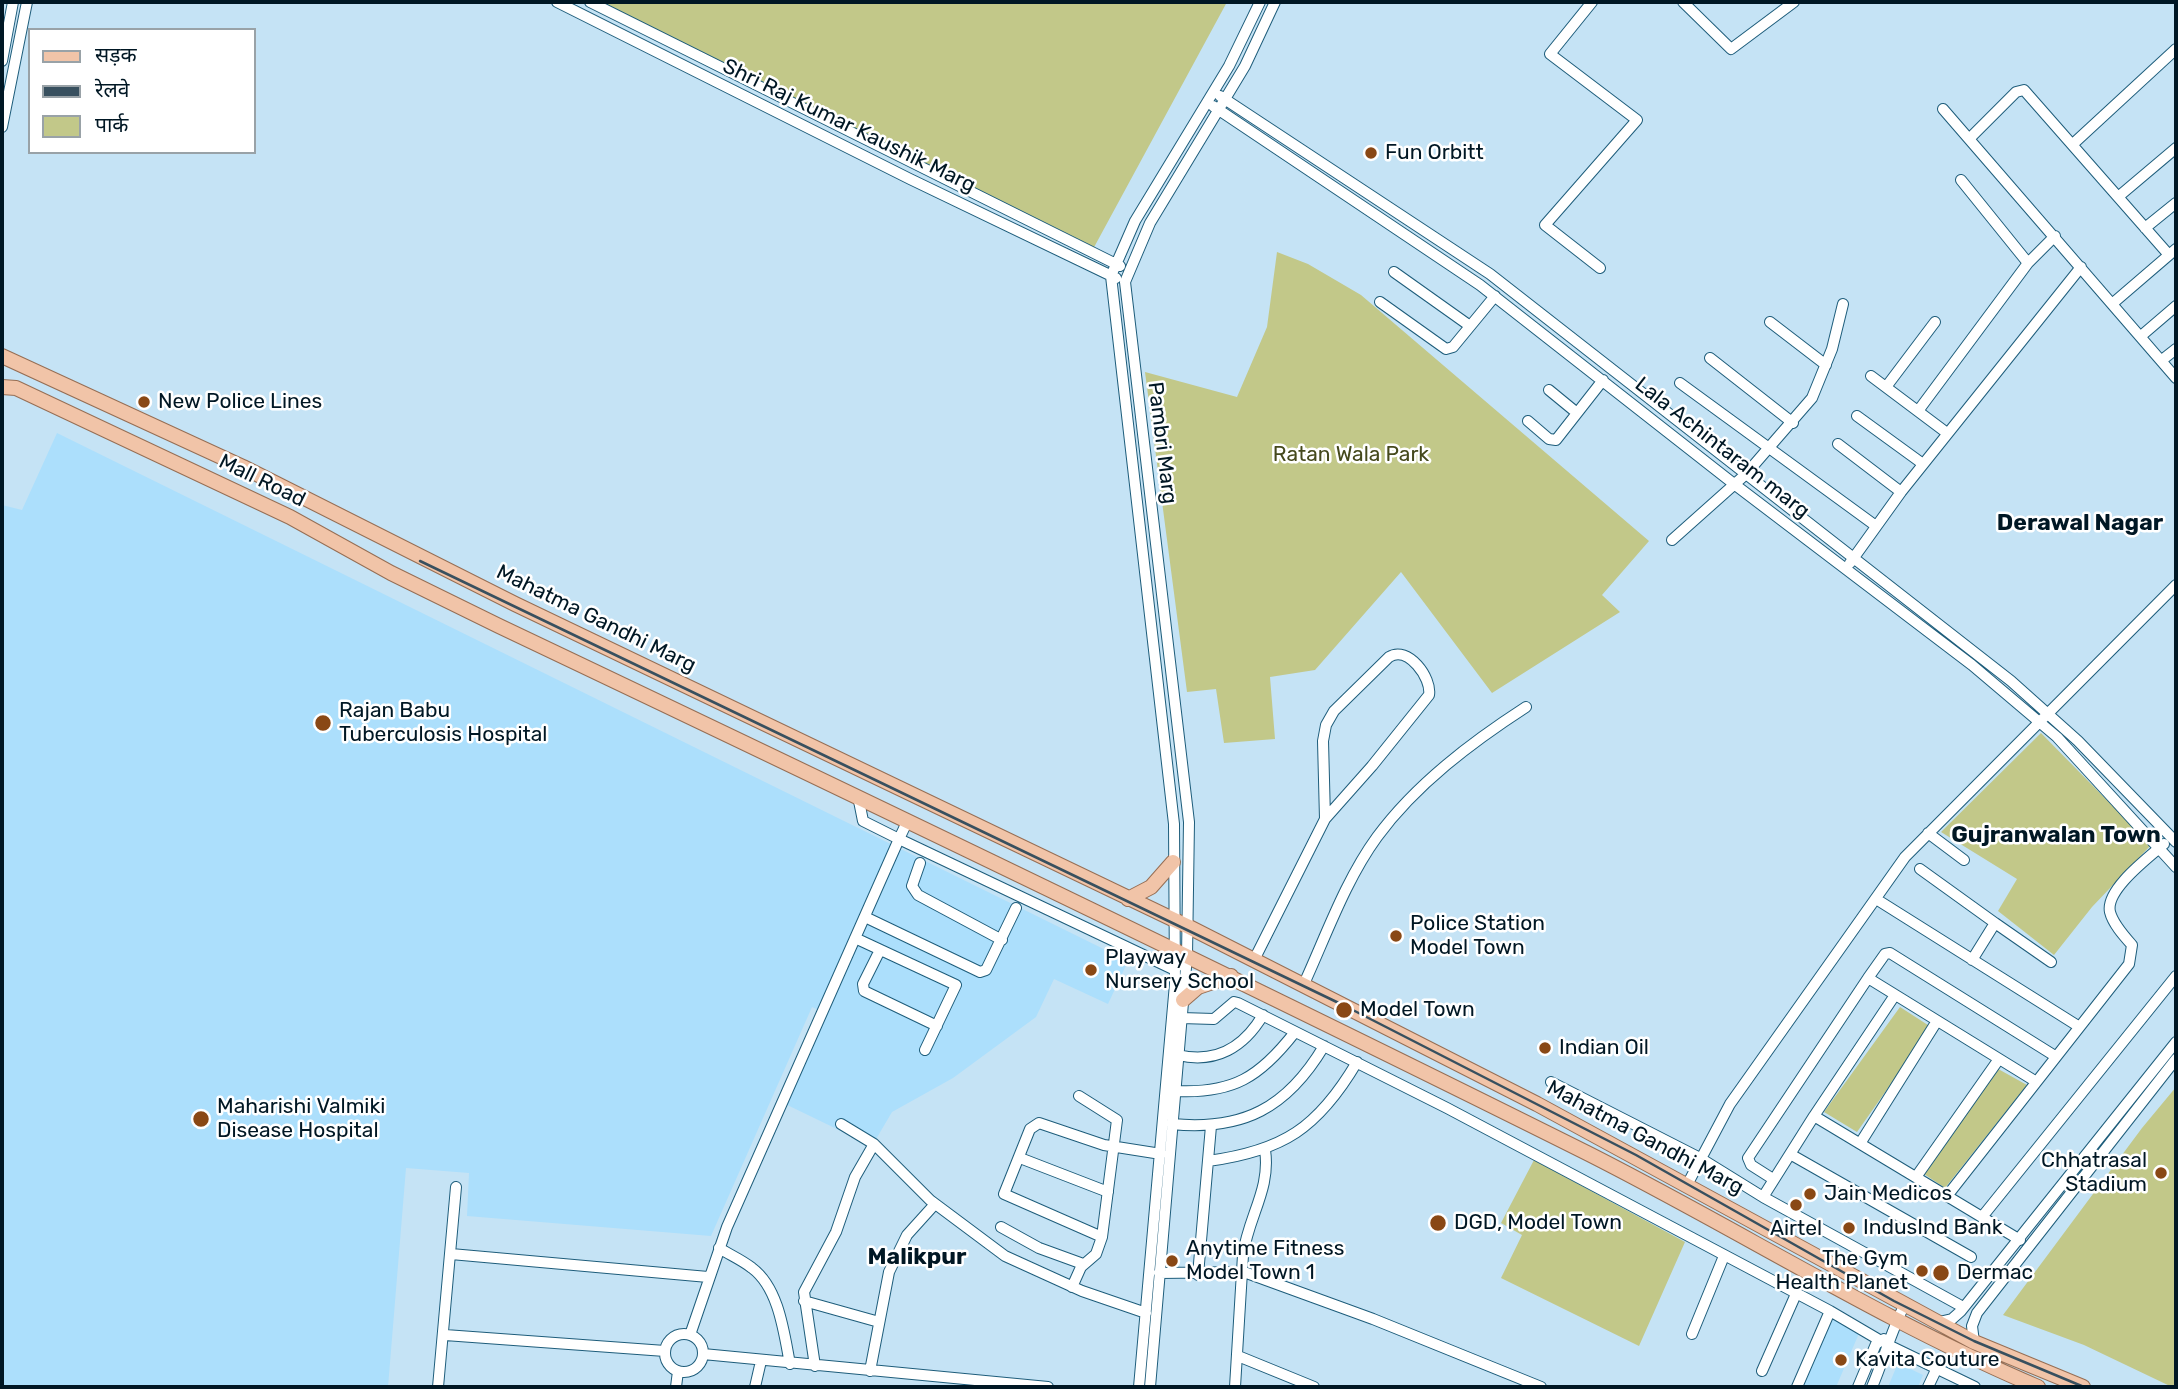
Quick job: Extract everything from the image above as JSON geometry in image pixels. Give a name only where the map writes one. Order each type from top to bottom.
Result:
[{"type":"main road","name":"Mahatma Gandhi Marg","points":[[2,356],[330,511],[515,604],[1186,926],[1537,1104],[1974,1342],[2083,1387]]},
{"type":"main road","name":"Mall Road","points":[[2,387],[16,388],[320,534],[499,626]]},
{"type":"main road","points":[[320,534],[330,511]]},
{"type":"main road","name":"Mahatma Gandhi Marg","points":[[499,626],[908,820],[1593,1156],[1889,1334],[1966,1357],[2038,1387]]},
{"type":"main road","points":[[1128,899],[1151,887],[1173,862]]},
{"type":"main road","points":[[1183,1000],[1198,986],[1232,977]]},
{"type":"street","points":[[2,61],[13,2]]},
{"type":"street","points":[[2,127],[27,2]]},
{"type":"street","name":"Shri Raj Kumar Kaushik Marg","points":[[557,2],[1125,282]]},
{"type":"street","name":"Shri Raj Kumar Kaushik Marg","points":[[590,2],[1129,270]]},
{"type":"street","name":"Pambri Marg","points":[[1180,952],[1172,920],[1173,804],[1111,276],[1135,221],[1208,103],[1260,2]]},
{"type":"street","name":"Pambri Marg","points":[[1180,952],[1186,926],[1187,794],[1125,282],[1150,223],[1245,66],[1275,2]]},
{"type":"street","points":[[1592,2],[1550,54],[1637,120],[1545,225],[1600,268]]},
{"type":"street","points":[[1683,2],[1731,49],[1794,2]]},
{"type":"street","points":[[2073,144],[2172,52],[2176,67]]},
{"type":"street","points":[[1969,139],[2016,92],[2024,90],[2145,228],[2172,252],[2112,304]]},
{"type":"street","name":"Lala Achintaram marg","points":[[1214,92],[1490,274],[1746,474],[1850,563],[1976,661],[2047,712],[2174,840]]},
{"type":"street","name":"Lala Achintaram marg","points":[[1208,103],[1494,296],[1734,484],[1850,563]]},
{"type":"street","points":[[1943,109],[2176,377]]},
{"type":"street","points":[[812,130],[820,116]]},
{"type":"street","points":[[2118,197],[2176,148]]},
{"type":"street","points":[[1961,180],[2028,263]]},
{"type":"street","points":[[2145,228],[2176,203]]},
{"type":"street","points":[[1918,411],[2028,263],[2054,236]]},
{"type":"street","points":[[1850,563],[1947,433],[2081,267]]},
{"type":"street","points":[[1394,272],[1470,326]]},
{"type":"street","points":[[1380,302],[1446,349],[1453,347],[1494,296]]},
{"type":"street","points":[[1672,540],[1746,474],[1812,398],[1826,365],[1843,304]]},
{"type":"street","points":[[2141,336],[2176,306]]},
{"type":"street","points":[[1770,322],[1826,365]]},
{"type":"street","points":[[1886,387],[1935,322]]},
{"type":"street","points":[[2162,360],[2176,349]]},
{"type":"street","points":[[1710,358],[1793,423]]},
{"type":"street","points":[[1871,376],[1947,433]]},
{"type":"street","points":[[1528,421],[1549,439],[1556,440],[1603,380]]},
{"type":"street","points":[[1680,383],[1876,526]]},
{"type":"street","points":[[1549,390],[1577,413]]},
{"type":"street","points":[[1857,416],[1923,464]]},
{"type":"street","points":[[1838,444],[1901,492]]},
{"type":"street","points":[[1146,571],[1158,570]]},
{"type":"street","points":[[1687,1185],[1730,1104],[1905,857],[2176,585]]},
{"type":"street","points":[[1254,960],[1325,818],[1373,766],[1429,695],[1429,683],[1407,656],[1399,653],[1388,657],[1334,711],[1326,725],[1323,741],[1325,818]]},
{"type":"street","name":"Lala Achintaram marg","points":[[1976,661],[2100,781],[2176,867]]},
{"type":"street","points":[[1303,986],[1356,872],[1378,836],[1427,783],[1480,737],[1527,707]]},
{"type":"street","points":[[2100,781],[2109,772]]},
{"type":"street","points":[[858,796],[863,821],[1175,970]]},
{"type":"street","points":[[690,1335],[719,1248],[908,820]]},
{"type":"street","points":[[1928,833],[1964,860]]},
{"type":"street","points":[[1947,1196],[2054,1056],[2129,964],[2133,954],[2132,945],[2110,915],[2110,898],[2159,849],[2174,840]]},
{"type":"street","points":[[920,863],[912,886],[918,895],[1002,940]]},
{"type":"street","points":[[1920,869],[2051,962]]},
{"type":"street","points":[[1876,899],[2078,1026]]},
{"type":"street","points":[[865,917],[981,972],[986,970],[1016,908]]},
{"type":"street","points":[[1972,960],[1995,923]]},
{"type":"street","points":[[855,938],[956,985],[925,1050]]},
{"type":"street","points":[[880,950],[863,984],[864,991],[937,1026]]},
{"type":"street","points":[[1139,1387],[1175,970],[1180,952]]},
{"type":"street","points":[[1150,1387],[1183,1000],[1180,952]]},
{"type":"street","points":[[1773,1179],[1751,1165],[1748,1158],[1885,954],[1890,953],[2054,1056]]},
{"type":"street","points":[[1982,1217],[2176,976]]},
{"type":"street","points":[[1232,977],[1234,1002]]},
{"type":"street","points":[[1868,978],[2035,1081]]},
{"type":"street","points":[[1763,1197],[1895,995]]},
{"type":"street","points":[[1234,1002],[1357,1062],[1796,1294],[1830,1311],[1889,1334],[1936,1370],[1975,1387]]},
{"type":"street","points":[[1181,1018],[1214,1019],[1234,1002]]},
{"type":"street","points":[[1178,1055],[1203,1058],[1231,1050],[1253,1031],[1263,1015]]},
{"type":"street","points":[[1861,1142],[1937,1021]]},
{"type":"street","points":[[1175,1091],[1200,1092],[1228,1087],[1250,1077],[1274,1059],[1295,1032]]},
{"type":"street","points":[[1939,1322],[1952,1319],[1963,1307],[2176,1042]]},
{"type":"street","points":[[1172,1125],[1211,1126],[1237,1121],[1278,1101],[1311,1069],[1324,1046]]},
{"type":"street","points":[[1916,1177],[1999,1059]]},
{"type":"street","points":[[1974,1342],[1972,1326],[1977,1312],[2176,1059]]},
{"type":"street","points":[[1208,1161],[1265,1150],[1317,1116],[1337,1095],[1357,1062]]},
{"type":"street","points":[[1550,1082],[1700,1158],[1763,1197],[1963,1307]]},
{"type":"street","points":[[1072,1287],[1083,1264],[1096,1254],[1102,1237],[1116,1116],[1079,1096]]},
{"type":"street","points":[[1814,1116],[2029,1246]]},
{"type":"street","points":[[1102,1237],[999,1192],[1020,1157],[1030,1129],[1039,1123],[1114,1147],[1161,1154]]},
{"type":"street","points":[[841,1124],[874,1144],[935,1204],[1006,1256],[1072,1287],[1146,1313]]},
{"type":"street","points":[[1198,1275],[1211,1126]]},
{"type":"street","points":[[815,1366],[804,1301],[807,1282],[836,1231],[855,1177],[874,1144]]},
{"type":"street","points":[[1236,1387],[1246,1236],[1265,1188],[1265,1150]]},
{"type":"street","points":[[1790,1154],[1970,1256]]},
{"type":"street","points":[[1020,1157],[1108,1192]]},
{"type":"street","points":[[438,1387],[445,1335],[456,1187]]},
{"type":"street","points":[[870,1371],[889,1272],[908,1235],[935,1204]]},
{"type":"street","points":[[1002,1227],[1039,1248],[1083,1264]]},
{"type":"street","points":[[719,1248],[754,1269],[766,1284],[781,1322],[790,1364]]},
{"type":"street","points":[[451,1254],[708,1277]]},
{"type":"street","points":[[1692,1334],[1724,1256]]},
{"type":"street","points":[[1159,1273],[1198,1275],[1244,1272],[1373,1319],[1541,1387]]},
{"type":"street","points":[[1762,1371],[1796,1294]]},
{"type":"street","points":[[804,1301],[878,1322]]},
{"type":"street","points":[[1872,1387],[1889,1334],[1905,1304]]},
{"type":"street","points":[[1797,1387],[1830,1311]]},
{"type":"street","points":[[1858,1387],[1877,1344],[1889,1334]]},
{"type":"street","points":[[445,1335],[665,1351]]},
{"type":"street","points":[[690,1335],[702,1346],[703,1354],[695,1369],[678,1371],[666,1360],[665,1351],[673,1337],[690,1335]]},
{"type":"street","points":[[703,1354],[978,1384],[1048,1387]]},
{"type":"street","points":[[1238,1356],[1314,1387]]},
{"type":"street","points":[[755,1387],[761,1361]]},
{"type":"street","points":[[1928,1387],[1936,1370]]},
{"type":"street","points":[[676,1387],[678,1371]]},
{"type":"shaded area","name":"Rajan Babu Tuberculosis Hospital","points":[[57,433],[1128,961],[1108,1004],[1054,979],[1036,1017],[953,1078],[892,1112],[872,1146],[781,1102],[823,1012],[812,1007],[711,1236],[467,1216],[469,1173],[406,1168],[388,1387],[2,1387],[2,505],[22,510]]},
{"type":"shaded area","points":[[1831,1315],[1860,1331],[1836,1387],[1799,1387]]},
{"type":"shaded area","points":[[1898,1363],[1923,1375],[1918,1387],[1888,1387]]},
{"type":"green space","points":[[594,2],[1227,2],[1092,251]]},
{"type":"green space","name":"Ratan Wala Park","points":[[1277,252],[1308,264],[1361,295],[1649,541],[1602,595],[1620,612],[1492,693],[1401,572],[1315,670],[1270,677],[1275,739],[1224,743],[1216,689],[1187,692],[1145,372],[1237,397],[1267,327]]},
{"type":"green space","points":[[2041,733],[2151,845],[2092,907],[2054,955],[1998,911],[2017,879],[1941,832]]},
{"type":"green space","points":[[1900,1007],[1931,1027],[1857,1132],[1824,1112]]},
{"type":"green space","points":[[1991,1065],[2027,1085],[1945,1188],[1918,1170]]},
{"type":"green space","points":[[2176,1087],[2176,1387],[2172,1387],[2084,1345],[2003,1315],[2142,1128]]},
{"type":"green space","points":[[1534,1160],[1685,1242],[1639,1346],[1501,1278],[1522,1235],[1501,1223]]},
{"type":"railway","points":[[420,561],[1345,1006],[1636,1155],[1894,1301],[1974,1341],[2084,1387]]},
{"type":"place","name":"Fun Orbitt","points":[[1371,153]]},
{"type":"place","name":"New Police Lines","points":[[144,402]]},
{"type":"place","name":"Rajan Babu Tuberculosis Hospital","points":[[323,723]]},
{"type":"place","name":"Police Station Model Town","points":[[1396,936]]},
{"type":"place","name":"Playway Nursery School","points":[[1091,970]]},
{"type":"place","name":"Model Town","points":[[1344,1010]]},
{"type":"place","name":"Indian Oil","points":[[1545,1048]]},
{"type":"place","name":"Maharishi Valmiki Disease Hospital","points":[[201,1119]]},
{"type":"place","name":"Chhatrasal Stadium","points":[[2161,1173]]},
{"type":"place","name":"Jain Medicos","points":[[1810,1194]]},
{"type":"place","name":"Airtel","points":[[1796,1205]]},
{"type":"place","name":"DGD, Model Town","points":[[1438,1223]]},
{"type":"place","name":"IndusInd Bank","points":[[1849,1228]]},
{"type":"place","name":"Anytime Fitness Model Town 1","points":[[1172,1261]]},
{"type":"place","name":"The Gym Health Planet","points":[[1922,1271]]},
{"type":"place","name":"Dermac","points":[[1941,1273]]},
{"type":"place","name":"Kavita Couture","points":[[1841,1360]]},
{"type":"district","name":"Derawal Nagar","points":[[2080,523]]},
{"type":"district","name":"Gujranwalan Town","points":[[2056,835]]},
{"type":"district","name":"Malikpur","points":[[917,1257]]}]
